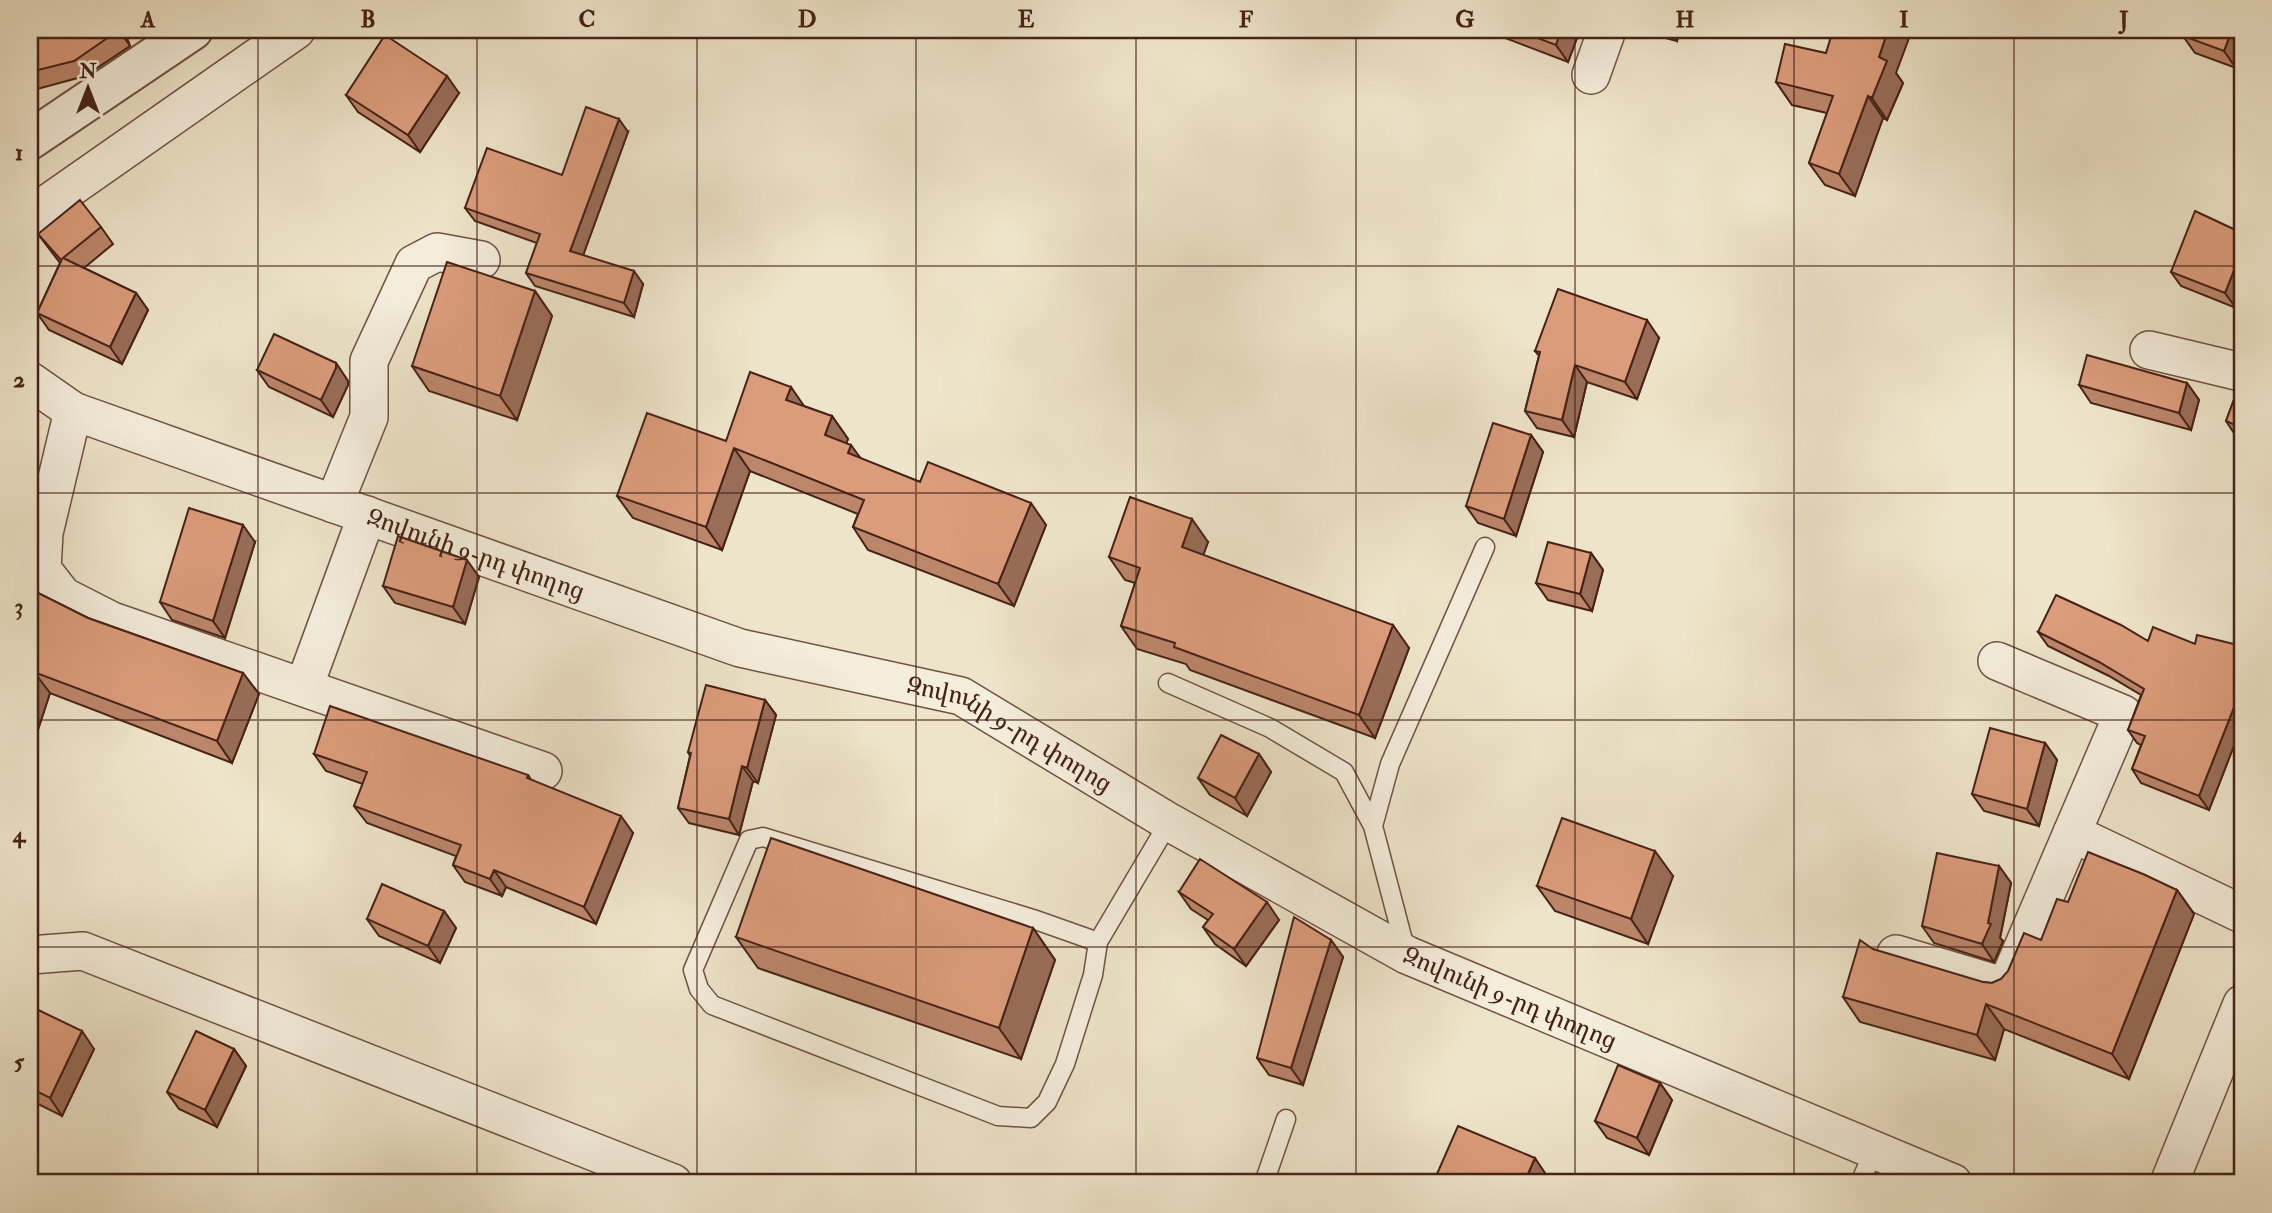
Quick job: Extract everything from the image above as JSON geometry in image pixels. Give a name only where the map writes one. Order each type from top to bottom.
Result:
[{"type":"street","points":[[30,140],[193,30]]},
{"type":"street","points":[[30,216],[296,30]]},
{"type":"street","points":[[1591,75],[1607,30]]},
{"type":"street","points":[[304,688],[351,510],[369,417],[369,360],[414,264],[438,252],[481,260]]},
{"type":"street","points":[[2149,350],[2241,372],[2242,369]]},
{"type":"street","name":"Զովունի 9-րդ փողոց","points":[[30,381],[73,411],[740,648],[961,696],[1169,822],[1407,955],[1953,1183]]},
{"type":"street","points":[[73,411],[44,533],[42,569],[63,596],[112,621],[543,771]]},
{"type":"street","points":[[1896,954],[2006,987],[2123,714],[1997,661]]},
{"type":"street","points":[[2072,833],[2242,914]]},
{"type":"street","points":[[30,956],[83,951],[673,1183]]},
{"type":"street","points":[[2169,1183],[2242,1004]]},
{"type":"lane","points":[[1373,826],[1390,764],[1485,547]]},
{"type":"lane","points":[[1168,683],[1270,727],[1344,772],[1373,826],[1407,955]]},
{"type":"lane","points":[[1098,942],[1033,919],[762,837],[749,841],[693,970],[699,989],[712,1005],[999,1116],[1031,1118],[1047,1102],[1065,1064],[1093,975],[1098,942],[1169,822]]},
{"type":"lane","points":[[1264,1183],[1286,1119]]},
{"type":"lane","points":[[1860,1183],[1874,1150]]},
{"type":"building","points":[[30,30],[119,30],[74,61],[30,72]]},
{"type":"building","points":[[1516,30],[1561,30],[1556,45]]},
{"type":"building","points":[[1833,30],[1888,30],[1879,57],[1887,61],[1872,98],[1868,96],[1839,174],[1809,163],[1833,96],[1776,82],[1785,44],[1826,53]]},
{"type":"building","points":[[2185,30],[2232,30],[2224,51],[2183,36]]},
{"type":"building","points":[[385,35],[447,76],[408,135],[346,95]]},
{"type":"building","points":[[586,107],[619,119],[570,251],[634,271],[624,303],[526,273],[540,234],[465,208],[487,148],[562,175]]},
{"type":"building","points":[[80,200],[101,227],[63,258],[136,293],[110,347],[37,313],[62,259],[38,234]]},
{"type":"building","points":[[2195,211],[2242,233],[2242,250],[2225,293],[2171,272]]},
{"type":"building","points":[[447,262],[535,291],[500,396],[412,366]]},
{"type":"building","points":[[1558,289],[1647,320],[1625,382],[1575,365],[1562,420],[1525,411],[1540,352],[1535,351]]},
{"type":"building","points":[[274,334],[336,363],[321,400],[257,370]]},
{"type":"building","points":[[2087,355],[2187,383],[2179,413],[2079,385]]},
{"type":"building","points":[[750,372],[791,387],[786,400],[832,416],[825,435],[851,445],[848,453],[920,482],[928,462],[1031,503],[998,584],[853,527],[864,500],[734,448],[706,527],[617,496],[647,413],[726,441]]},
{"type":"building","points":[[2242,378],[2242,428],[2226,421]]},
{"type":"building","points":[[1493,423],[1531,435],[1504,519],[1466,506]]},
{"type":"building","points":[[1130,497],[1192,519],[1182,547],[1393,625],[1359,715],[1174,647],[1175,643],[1121,626],[1140,568],[1109,557]]},
{"type":"building","points":[[189,508],[243,525],[213,621],[160,602]]},
{"type":"building","points":[[398,536],[467,560],[453,607],[383,586]]},
{"type":"building","points":[[1548,542],[1591,553],[1580,594],[1536,583]]},
{"type":"building","points":[[30,584],[38,593],[88,618],[243,673],[217,741],[34,672],[30,686]]},
{"type":"building","points":[[2056,595],[2121,625],[2148,641],[2153,627],[2195,644],[2197,635],[2242,646],[2242,687],[2199,796],[2132,769],[2145,736],[2128,730],[2144,689],[2099,662],[2038,632]]},
{"type":"building","points":[[706,685],[765,700],[747,768],[742,766],[729,819],[678,808],[691,753],[688,752]]},
{"type":"building","points":[[330,706],[528,775],[527,778],[621,816],[584,907],[494,870],[490,879],[453,865],[461,845],[354,806],[367,772],[314,754]]},
{"type":"building","points":[[1990,728],[2045,743],[2027,809],[1972,794]]},
{"type":"building","points":[[1221,735],[1259,754],[1235,798],[1198,778]]},
{"type":"building","points":[[1562,818],[1655,851],[1631,919],[1537,886]]},
{"type":"building","points":[[771,838],[1033,928],[999,1028],[736,937]]},
{"type":"building","points":[[2088,852],[2177,890],[2112,1054],[1986,1004],[1977,1035],[1843,997],[1860,940],[1873,949],[1983,982],[1992,983],[2001,979],[2008,971],[2024,933],[2041,940],[2057,899],[2068,902]]},
{"type":"building","points":[[1937,853],[1999,866],[1988,923],[1991,924],[1982,944],[1922,926]]},
{"type":"building","points":[[1200,859],[1267,902],[1234,949],[1203,927],[1213,914],[1179,892]]},
{"type":"building","points":[[382,884],[444,911],[428,946],[367,919]]},
{"type":"building","points":[[1294,917],[1331,940],[1291,1068],[1257,1058]]},
{"type":"building","points":[[30,1006],[82,1031],[50,1098],[30,1088]]},
{"type":"building","points":[[196,1031],[234,1049],[205,1110],[167,1092]]},
{"type":"building","points":[[1618,1065],[1660,1083],[1637,1138],[1595,1121]]},
{"type":"building","points":[[1458,1126],[1535,1158],[1524,1183],[1433,1183]]},
{"type":"building","points":[[1679,1174],[1700,1183],[1675,1183]]}]
